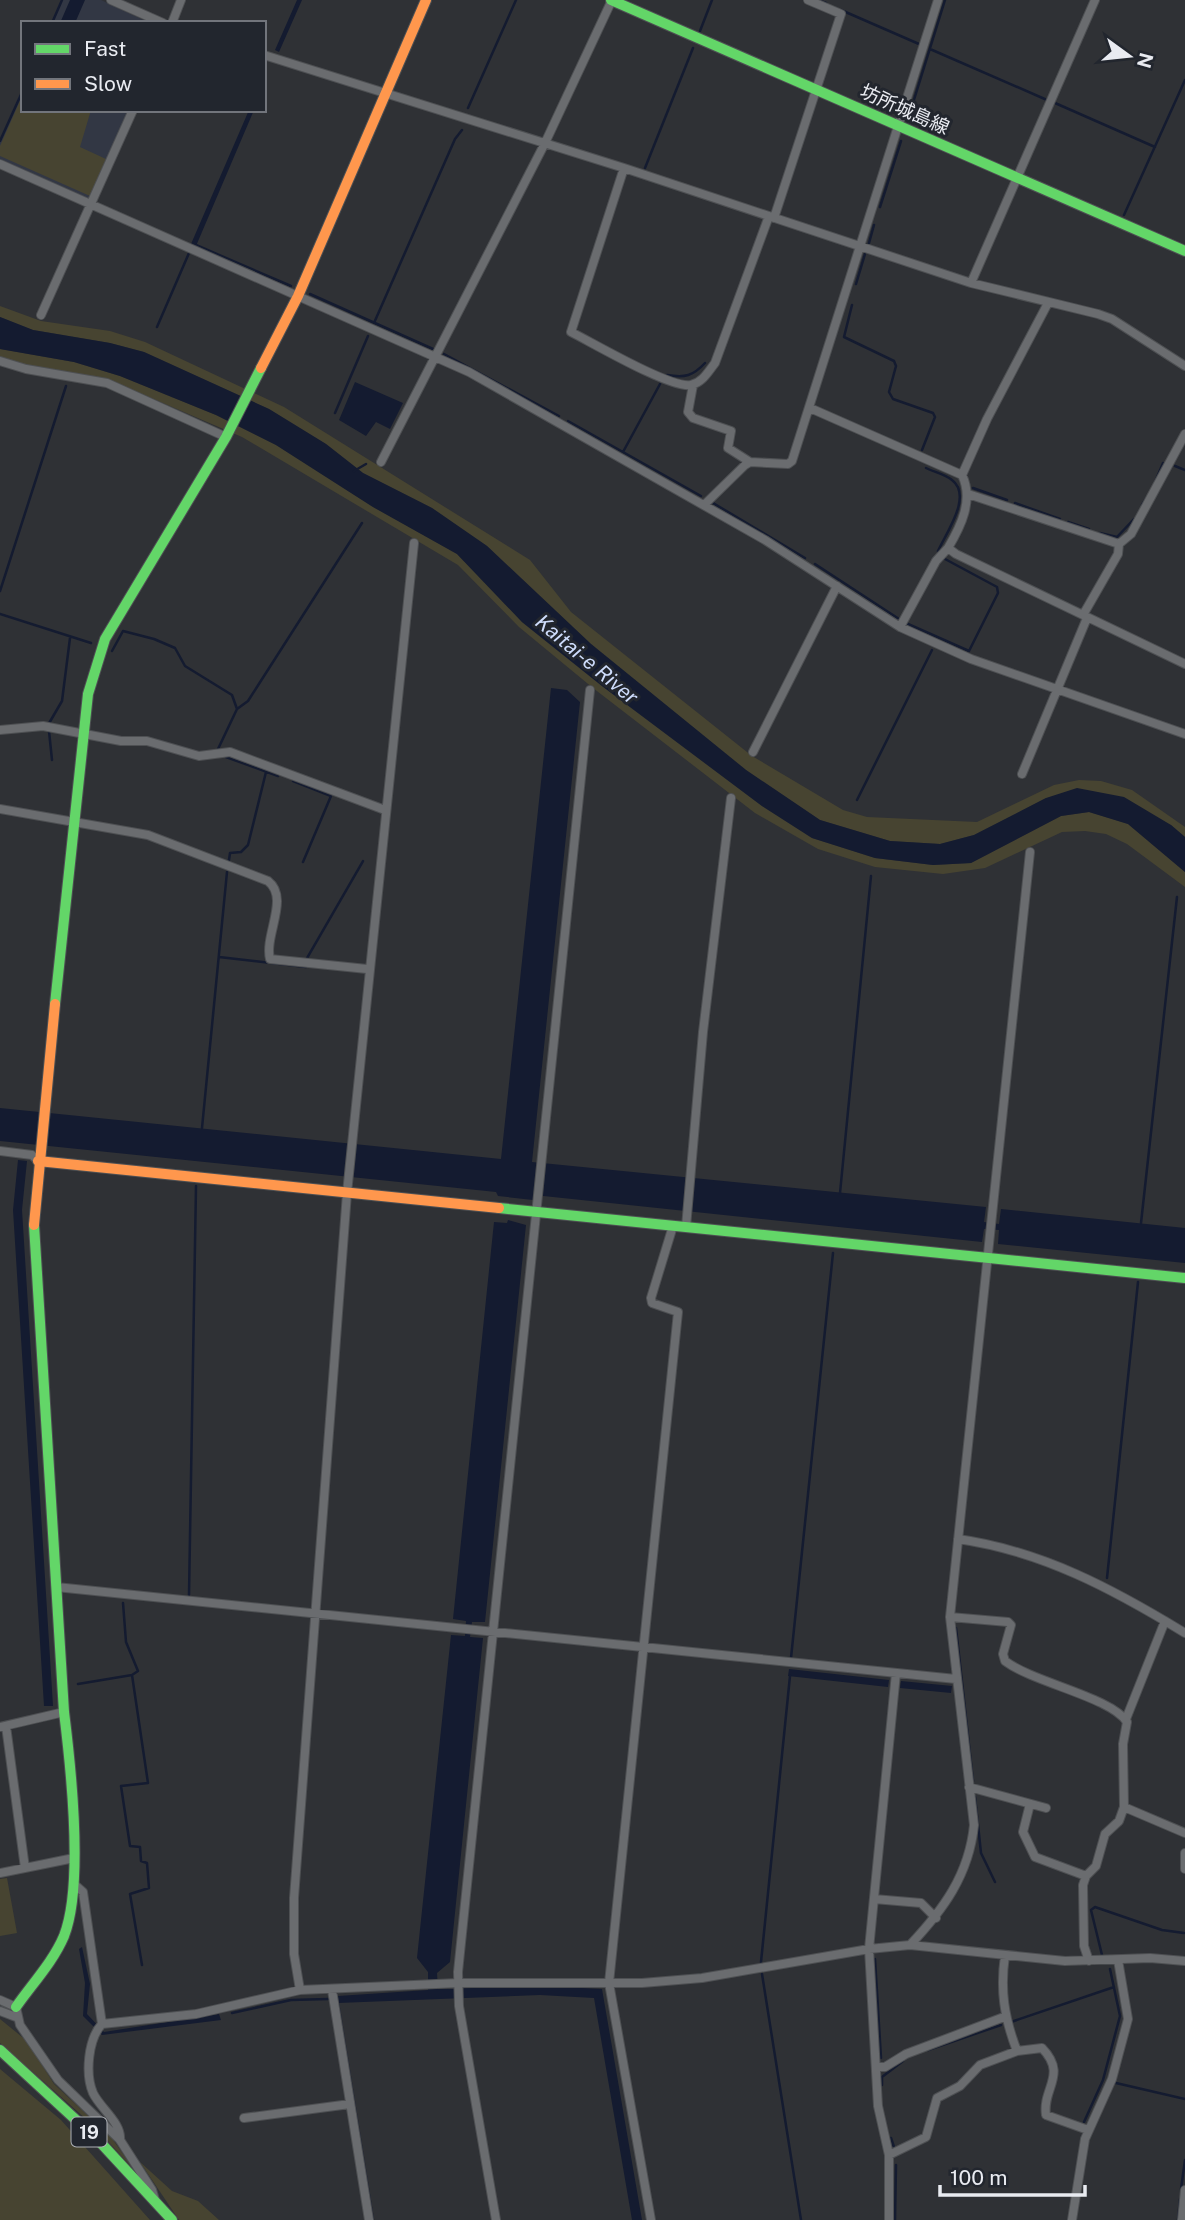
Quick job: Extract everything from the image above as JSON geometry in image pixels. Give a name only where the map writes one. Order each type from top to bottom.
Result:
[{"type":"street","points":[[111,0],[158,21]]},
{"type":"street","points":[[173,21],[181,0]]},
{"type":"street","points":[[16,2012],[57,1950],[72,1910],[74,1884],[71,1766],[64,1712],[34,1249],[39,1147],[88,694],[105,639],[227,434],[298,296],[426,0]]},
{"type":"street","points":[[381,462],[545,143],[612,0]]},
{"type":"street","name":"坊所城島線","points":[[612,0],[1185,251]]},
{"type":"street","points":[[624,168],[570,332],[664,380],[693,385],[703,378],[722,348],[817,90],[841,14],[808,0]]},
{"type":"street","points":[[693,385],[688,412],[693,418],[730,431],[728,448],[750,462],[770,465],[792,461],[938,0]]},
{"type":"street","points":[[971,283],[1095,0]]},
{"type":"street","points":[[266,56],[624,168],[971,283],[1112,319],[1185,366]]},
{"type":"street","points":[[41,315],[132,112]]},
{"type":"street","points":[[0,164],[437,356],[704,505],[900,627],[971,659],[1185,734]]},
{"type":"street","points":[[900,627],[936,561],[948,548],[960,524],[968,494],[962,475],[987,419],[1048,303]]},
{"type":"street","points":[[0,361],[26,369],[107,383],[227,434]]},
{"type":"street","points":[[810,408],[962,475]]},
{"type":"street","points":[[1022,774],[1085,617],[1118,554],[1119,544],[1131,534],[1185,434]]},
{"type":"street","points":[[704,505],[750,462]]},
{"type":"street","points":[[968,494],[1119,544]]},
{"type":"street","points":[[300,1990],[295,1954],[294,1899],[346,1193],[414,543]]},
{"type":"street","points":[[948,548],[990,572],[1185,664]]},
{"type":"street","points":[[754,752],[837,586]]},
{"type":"street","points":[[496,2220],[459,2001],[459,1984],[492,1632],[590,690]]},
{"type":"street","points":[[0,730],[38,726],[84,735],[147,741],[199,756],[234,753],[385,810]]},
{"type":"street","points":[[686,1227],[703,1032],[731,798]]},
{"type":"street","points":[[0,810],[163,840],[268,881],[277,888],[278,895],[270,935],[270,959],[368,969]]},
{"type":"street","points":[[910,1945],[950,1899],[970,1852],[974,1825],[950,1618],[1030,852]]},
{"type":"street","points":[[0,1151],[32,1155],[38,1161],[1185,1278]]},
{"type":"street","points":[[651,2220],[609,1983],[678,1312],[652,1303],[651,1298],[673,1226]]},
{"type":"street","points":[[958,1539],[989,1543],[1067,1568],[1107,1586],[1185,1633]]},
{"type":"street","points":[[56,1587],[956,1679]]},
{"type":"street","points":[[950,1618],[1008,1622],[1011,1625],[1003,1654],[1005,1661],[1028,1676],[1099,1702],[1126,1719]]},
{"type":"street","points":[[1089,1961],[1084,1936],[1083,1885],[1086,1876],[1094,1871],[1105,1834],[1119,1821],[1124,1807],[1126,1719],[1165,1621]]},
{"type":"street","points":[[889,2220],[889,2155],[879,2117],[869,1949],[896,1673]]},
{"type":"street","points":[[25,1868],[3,1726],[64,1712]]},
{"type":"street","points":[[969,1787],[1046,1808]]},
{"type":"street","points":[[1030,1804],[1023,1832],[1035,1857],[1086,1876]]},
{"type":"street","points":[[1124,1807],[1185,1833]]},
{"type":"street","points":[[1185,1853],[1185,1869]]},
{"type":"street","points":[[0,1873],[75,1858]]},
{"type":"street","points":[[74,1884],[83,1892],[99,2027],[91,2048],[90,2082],[93,2093],[119,2131],[120,2140]]},
{"type":"street","points":[[874,1899],[920,1903],[936,1918]]},
{"type":"street","points":[[99,2027],[196,2014],[300,1990],[425,1984],[609,1983],[702,1978],[869,1949],[910,1945],[1089,1961],[1150,1958],[1185,1961]]},
{"type":"street","points":[[1005,1955],[1001,1982],[1004,2017],[1017,2051]]},
{"type":"street","points":[[1072,2220],[1088,2130],[1112,2079],[1128,2019],[1118,1960]]},
{"type":"street","points":[[332,1990],[369,2220]]},
{"type":"street","points":[[0,2000],[16,2012],[58,2080],[120,2140],[152,2190],[155,2202]]},
{"type":"street","points":[[0,2011],[16,2012]]},
{"type":"street","points":[[877,2067],[886,2067],[906,2054],[1004,2017]]},
{"type":"street","points":[[889,2155],[926,2137],[937,2098],[960,2086],[980,2065],[1017,2051],[1042,2048],[1055,2071],[1046,2115],[1088,2130]]},
{"type":"street","name":"19","points":[[0,2050],[72,2115],[172,2220]]},
{"type":"street","points":[[244,2118],[350,2104]]},
{"type":"street","points":[[1182,2220],[1185,2190]]},
{"type":"shaded area","points":[[61,0],[101,0],[146,21],[52,21]]},
{"type":"shaded area","points":[[21,92],[21,112],[130,112],[92,200],[0,159],[0,139]]},
{"type":"shaded area","points":[[21,99],[21,112],[90,112],[80,147],[106,159],[90,196],[0,156],[0,146]]},
{"type":"shaded area","points":[[0,306],[41,321],[110,331],[145,342],[284,407],[530,560],[571,612],[752,756],[843,810],[867,817],[977,822],[1054,785],[1079,780],[1101,781],[1132,790],[1185,827],[1185,837],[1171,825],[1046,798],[974,835],[940,844],[890,841],[820,820],[746,770],[591,644],[487,546],[432,508],[363,473],[326,444],[269,409],[144,352],[110,343],[33,330],[0,317]]},
{"type":"shaded area","points":[[0,349],[74,362],[120,376],[216,415],[276,445],[373,507],[457,554],[522,622],[602,686],[762,806],[812,838],[875,858],[933,865],[971,863],[1061,816],[1089,812],[1128,824],[1185,872],[1185,887],[1127,844],[1106,834],[1085,831],[1062,832],[985,868],[943,874],[875,867],[818,849],[755,813],[593,688],[519,627],[458,565],[242,437],[107,379],[20,364],[0,357]]},
{"type":"shaded area","points":[[7,1878],[17,1933],[0,1936],[0,1879]]},
{"type":"shaded area","points":[[0,2019],[27,2041],[54,2084],[111,2137],[135,2171],[95,2127],[0,2043]]},
{"type":"shaded area","points":[[0,2069],[61,2120],[150,2220],[0,2220]]},
{"type":"shaded area","points":[[140,2162],[172,2191],[198,2201],[219,2220],[179,2220]]},
{"type":"water","points":[[70,0],[85,0],[76,21],[61,21]]},
{"type":"water","points":[[297,0],[302,0],[279,52],[275,50]]},
{"type":"water","points":[[248,112],[253,112],[196,246],[191,244]]},
{"type":"water","name":"Kaitai-e River","points":[[0,317],[33,330],[110,343],[144,352],[269,409],[326,444],[363,473],[432,508],[487,546],[591,644],[746,770],[820,820],[890,841],[940,844],[974,835],[1046,798],[1077,788],[1124,797],[1171,825],[1185,837],[1185,872],[1128,824],[1089,812],[1061,816],[971,863],[933,865],[875,858],[812,838],[762,806],[602,686],[522,622],[457,554],[373,507],[276,445],[216,415],[120,376],[74,362],[0,349]]},
{"type":"water","points":[[355,382],[403,403],[390,429],[376,422],[366,436],[339,420]]},
{"type":"water","points":[[551,688],[567,690],[580,702],[532,1162],[986,1207],[984,1222],[999,1224],[1001,1209],[1185,1228],[1185,1263],[998,1244],[999,1230],[984,1229],[982,1242],[534,1195],[533,1200],[498,1196],[496,1192],[0,1141],[0,1108],[501,1159]]},
{"type":"water","points":[[18,1160],[27,1161],[22,1210],[53,1706],[44,1706],[13,1210]]},
{"type":"water","points":[[508,1220],[526,1225],[485,1622],[472,1622],[470,1637],[483,1638],[450,1962],[437,1973],[438,1989],[541,1986],[602,1989],[642,2220],[632,2220],[594,1998],[540,1995],[338,2003],[338,1996],[428,1990],[428,1972],[417,1958],[451,1635],[465,1636],[466,1621],[453,1619],[494,1222],[507,1223]]},
{"type":"water","points":[[789,1669],[889,1680],[888,1687],[788,1676]]},
{"type":"water","points":[[901,1681],[952,1686],[951,1693],[900,1688]]},
{"type":"water","points":[[82,1947],[90,1984],[87,2014],[104,2032],[219,2014],[221,2020],[102,2035],[83,2016],[85,1983],[79,1949]]},
{"type":"waterway","points":[[53,21],[62,0]]},
{"type":"waterway","points":[[468,108],[516,0]]},
{"type":"waterway","points":[[700,31],[712,0]]},
{"type":"waterway","points":[[818,0],[826,3]]},
{"type":"waterway","points":[[908,119],[945,0]]},
{"type":"waterway","points":[[841,10],[919,44]]},
{"type":"waterway","points":[[645,168],[693,48]]},
{"type":"waterway","points":[[930,49],[1047,100]]},
{"type":"waterway","points":[[1124,215],[1185,80]]},
{"type":"waterway","points":[[0,141],[21,94]]},
{"type":"waterway","points":[[1055,103],[1155,147]]},
{"type":"waterway","points":[[374,323],[455,139],[462,130]]},
{"type":"waterway","points":[[880,207],[901,141]]},
{"type":"waterway","points":[[869,243],[874,225]]},
{"type":"waterway","points":[[196,245],[291,286]]},
{"type":"waterway","points":[[157,327],[189,253]]},
{"type":"waterway","points":[[856,284],[865,254]]},
{"type":"waterway","points":[[310,294],[433,349]]},
{"type":"waterway","points":[[852,305],[844,337],[894,361],[896,366],[889,392],[893,399],[933,413],[935,417],[922,450]]},
{"type":"waterway","points":[[335,413],[368,336]]},
{"type":"waterway","points":[[444,354],[559,416]]},
{"type":"waterway","points":[[667,375],[688,375],[705,363]]},
{"type":"waterway","points":[[623,452],[660,384]]},
{"type":"waterway","points":[[0,591],[66,386]]},
{"type":"waterway","points":[[568,421],[701,496]]},
{"type":"waterway","points":[[1155,482],[1163,463]]},
{"type":"waterway","points":[[354,471],[366,464]]},
{"type":"waterway","points":[[1175,466],[1185,470]]},
{"type":"waterway","points":[[926,468],[952,480],[960,495],[956,515],[938,551]]},
{"type":"waterway","points":[[973,488],[1007,500]]},
{"type":"waterway","points":[[1142,505],[1147,497]]},
{"type":"waterway","points":[[713,503],[805,558]]},
{"type":"waterway","points":[[1015,503],[1060,519]]},
{"type":"waterway","points":[[1100,533],[1117,537],[1134,519]]},
{"type":"waterway","points":[[1068,522],[1089,529]]},
{"type":"waterway","points":[[237,709],[248,701],[362,523]]},
{"type":"waterway","points":[[908,624],[969,651],[998,593],[997,587],[945,559]]},
{"type":"waterway","points":[[815,564],[899,619]]},
{"type":"waterway","points":[[0,614],[91,643]]},
{"type":"waterway","points":[[112,651],[123,631],[154,639],[175,648],[185,666],[232,695],[237,709],[218,749]]},
{"type":"waterway","points":[[48,725],[62,701],[70,638]]},
{"type":"waterway","points":[[857,800],[932,650]]},
{"type":"waterway","points":[[49,731],[52,760]]},
{"type":"waterway","points":[[226,757],[278,776]]},
{"type":"waterway","points":[[229,860],[230,853],[241,852],[248,845],[266,772]]},
{"type":"waterway","points":[[293,781],[331,796],[303,862]]},
{"type":"waterway","points":[[307,958],[363,861]]},
{"type":"waterway","points":[[202,1128],[227,872]]},
{"type":"waterway","points":[[840,1193],[871,876]]},
{"type":"waterway","points":[[1141,1223],[1177,897]]},
{"type":"waterway","points":[[219,957],[306,967]]},
{"type":"waterway","points":[[189,1595],[196,1186]]},
{"type":"waterway","points":[[791,1658],[833,1253]]},
{"type":"waterway","points":[[1107,1578],[1138,1282]]},
{"type":"waterway","points":[[123,1603],[126,1642],[138,1671],[132,1675]]},
{"type":"waterway","points":[[956,1628],[973,1781]]},
{"type":"waterway","points":[[78,1684],[132,1675],[148,1783],[121,1786],[130,1846],[140,1847],[141,1861],[147,1863],[149,1888],[130,1894],[142,1965]]},
{"type":"waterway","points":[[761,1962],[790,1676]]},
{"type":"waterway","points":[[975,1797],[981,1853],[995,1882]]},
{"type":"waterway","points":[[1102,1955],[1091,1910],[1095,1907],[1162,1930],[1184,1933]]},
{"type":"waterway","points":[[875,1959],[881,2058]]},
{"type":"waterway","points":[[1084,2122],[1103,2080],[1120,2016],[1110,1969]]},
{"type":"waterway","points":[[762,1974],[801,2220]]},
{"type":"waterway","points":[[1011,2022],[1114,1987]]},
{"type":"waterway","points":[[232,2013],[291,2000],[328,1999]]},
{"type":"waterway","points":[[338,2003],[373,2220]]},
{"type":"waterway","points":[[928,2050],[1001,2025]]},
{"type":"waterway","points":[[882,2085],[882,2077],[903,2061]]},
{"type":"waterway","points":[[1116,2083],[1185,2099]]},
{"type":"waterway","points":[[891,2138],[895,2150]]},
{"type":"waterway","points":[[1181,2189],[1185,2160]]},
{"type":"waterway","points":[[895,2220],[896,2165]]},
{"type":"waterway","points":[[1178,2220],[1180,2199]]},
{"type":"traffic: fast","points":[[611,0],[1185,251]]},
{"type":"traffic: fast","points":[[55,1004],[88,694],[105,639],[226,437],[261,368]]},
{"type":"traffic: fast","points":[[499,1208],[1185,1278]]},
{"type":"traffic: fast","points":[[16,2007],[48,1964],[64,1936],[70,1914],[75,1857],[34,1225]]},
{"type":"traffic: fast","points":[[0,2050],[100,2142],[172,2220]]},
{"type":"traffic: slow","points":[[261,368],[298,296],[426,0]]},
{"type":"traffic: slow","points":[[34,1225],[55,1004]]},
{"type":"traffic: slow","points":[[38,1161],[499,1208]]}]
